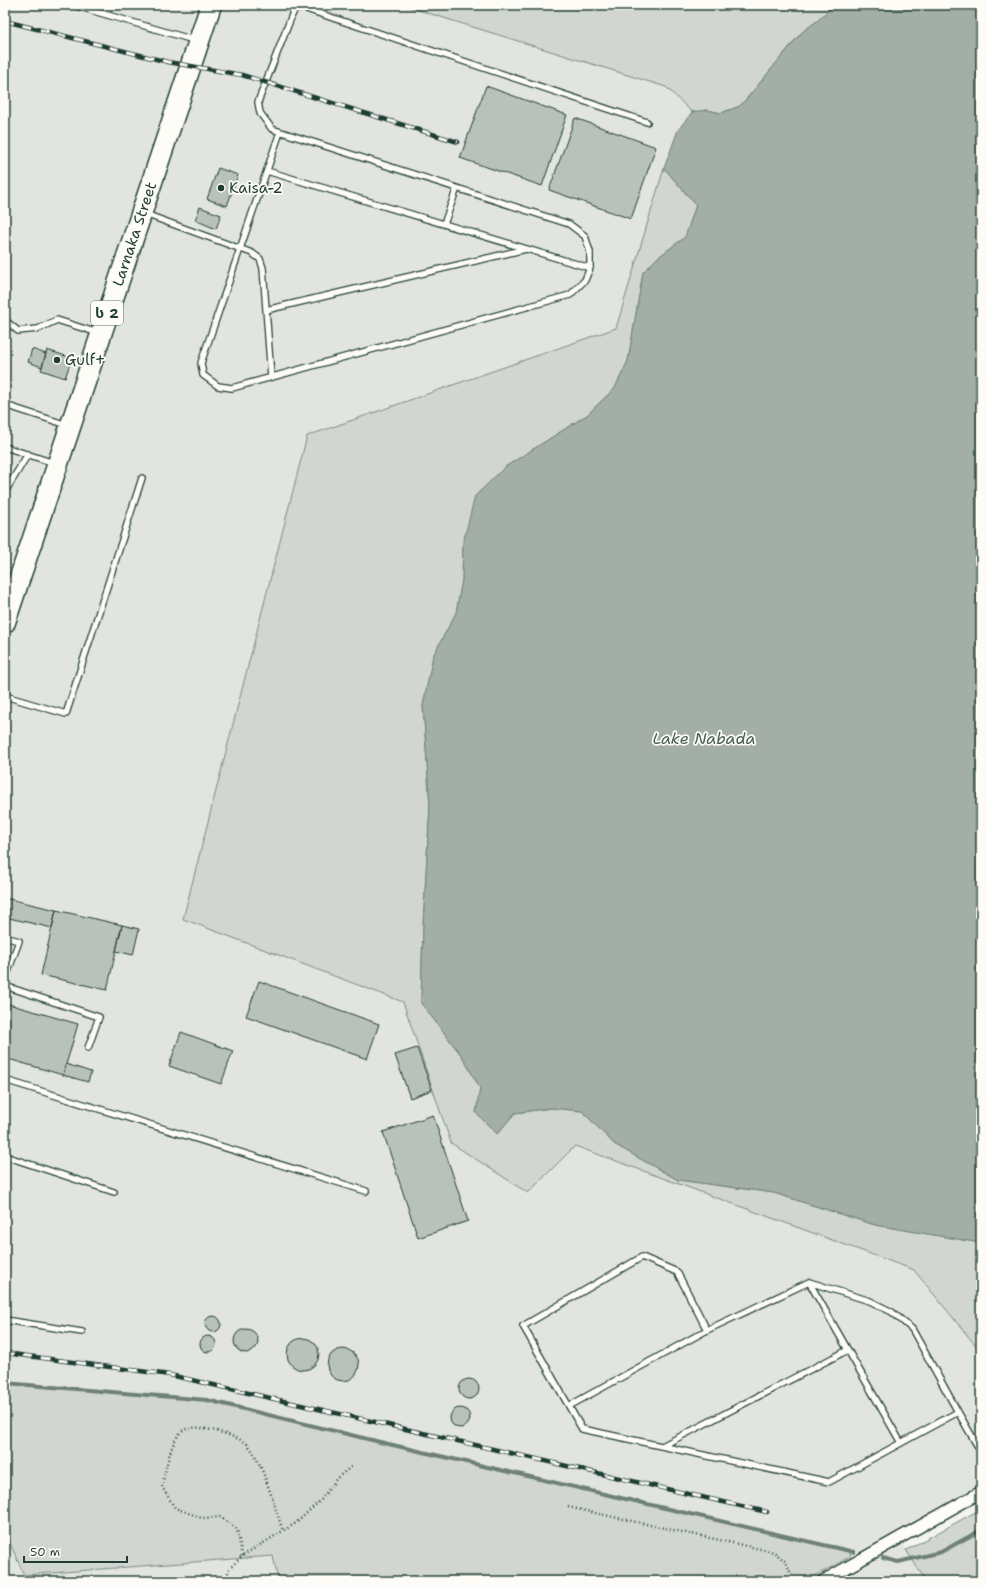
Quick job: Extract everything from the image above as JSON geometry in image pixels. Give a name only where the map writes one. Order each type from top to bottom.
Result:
[{"type":"highway","name":"Larnaka Street","points":[[5,622],[211,5]]},
{"type":"street","points":[[823,1581],[981,1492]]},
{"type":"lane","points":[[73,5],[199,42]]},
{"type":"lane","points":[[280,132],[201,363],[203,375],[218,386],[232,388],[570,296],[585,280],[590,268],[590,252],[585,236],[569,224],[272,129],[260,113],[258,102],[295,9],[303,8],[647,122]]},
{"type":"lane","points":[[267,171],[590,268]]},
{"type":"lane","points":[[444,224],[457,188]]},
{"type":"lane","points":[[141,213],[240,248],[252,253],[260,259],[263,268],[271,377]]},
{"type":"lane","points":[[266,310],[526,249]]},
{"type":"lane","points":[[5,320],[18,331],[38,329],[57,320],[101,334]]},
{"type":"lane","points":[[5,405],[70,426]]},
{"type":"lane","points":[[5,447],[57,464]]},
{"type":"lane","points":[[5,492],[28,454]]},
{"type":"lane","points":[[5,696],[66,714],[142,478]]},
{"type":"lane","points":[[5,937],[19,941],[5,980]]},
{"type":"lane","points":[[5,986],[99,1017],[88,1048]]},
{"type":"lane","points":[[5,1080],[366,1191]]},
{"type":"lane","points":[[5,1156],[114,1192]]},
{"type":"lane","points":[[707,1330],[677,1272],[642,1257],[523,1326],[582,1429],[829,1482],[958,1412]]},
{"type":"lane","points":[[809,1282],[901,1443]]},
{"type":"lane","points":[[569,1406],[707,1330],[809,1282],[870,1301],[892,1312],[912,1329],[981,1452]]},
{"type":"lane","points":[[5,1320],[82,1332]]},
{"type":"lane","points":[[662,1446],[848,1350]]},
{"type":"path","points":[[242,1556],[237,1529],[221,1516],[202,1518],[175,1508],[162,1487],[169,1455],[177,1436],[185,1429],[201,1427],[222,1433],[246,1443],[258,1461],[283,1531]]},
{"type":"path","points":[[226,1581],[229,1569],[242,1556],[296,1523],[321,1500],[337,1478],[352,1466]]},
{"type":"path","points":[[568,1507],[774,1552],[786,1562],[794,1581]]},
{"type":"shaded area","points":[[5,5],[402,5],[666,87],[692,112],[678,130],[669,152],[616,328],[307,436],[183,919],[403,1002],[451,1143],[528,1192],[575,1146],[914,1270],[981,1352],[981,1492],[899,1538],[926,1581],[823,1581],[868,1555],[380,1442],[207,1400],[5,1383]]},
{"type":"shaded area","points":[[402,5],[834,5],[817,21],[802,32],[740,106],[721,113],[707,110],[692,112],[666,87]]},
{"type":"shaded area","points":[[664,168],[696,205],[686,237],[657,258],[643,272],[628,361],[615,388],[587,415],[505,467],[463,543],[462,580],[456,613],[433,656],[423,706],[430,805],[423,925],[421,1003],[462,1056],[480,1088],[476,1113],[497,1134],[515,1113],[551,1108],[582,1111],[614,1144],[678,1180],[774,1193],[875,1225],[981,1243],[981,1352],[914,1270],[575,1146],[528,1193],[451,1143],[403,1002],[183,919],[307,436],[616,328]]},
{"type":"shaded area","points":[[5,1383],[207,1400],[380,1442],[849,1550],[851,1556],[806,1581],[278,1581],[273,1556],[24,1575],[5,1532]]},
{"type":"shaded area","points":[[981,1509],[981,1581],[926,1581],[906,1550]]},
{"type":"shaded area","points":[[5,1532],[24,1575],[273,1556],[277,1581],[5,1581]]},
{"type":"water","name":"Lake Nabada","points":[[834,5],[981,5],[981,1243],[875,1225],[774,1193],[678,1180],[614,1144],[582,1111],[551,1108],[515,1113],[497,1134],[476,1113],[480,1088],[462,1056],[421,1003],[423,925],[430,805],[423,706],[433,656],[456,613],[462,580],[463,543],[475,496],[505,467],[587,415],[615,388],[628,361],[643,272],[657,258],[685,237],[696,205],[664,168],[678,130],[692,112],[707,110],[721,113],[740,106],[802,32],[817,21]]},
{"type":"building","points":[[486,86],[567,115],[542,186],[460,158]]},
{"type":"building","points":[[575,118],[656,147],[631,219],[549,190]]},
{"type":"building","points":[[218,168],[238,175],[227,206],[207,199]]},
{"type":"building","points":[[200,207],[221,215],[216,229],[195,220]]},
{"type":"building","points":[[32,349],[46,354],[42,367],[28,362]]},
{"type":"building","points":[[47,350],[72,358],[65,378],[41,370]]},
{"type":"building","points":[[5,898],[56,910],[52,928],[5,917]]},
{"type":"building","points":[[56,910],[122,925],[107,990],[41,975]]},
{"type":"building","points":[[122,925],[139,929],[133,955],[116,951]]},
{"type":"building","points":[[259,981],[379,1024],[367,1059],[246,1016]]},
{"type":"building","points":[[5,1003],[78,1024],[63,1075],[5,1058]]},
{"type":"building","points":[[181,1032],[233,1051],[221,1084],[169,1066]]},
{"type":"building","points":[[417,1048],[432,1090],[410,1098],[395,1055]]},
{"type":"building","points":[[66,1064],[91,1072],[88,1082],[63,1075]]},
{"type":"building","points":[[433,1115],[468,1221],[418,1238],[383,1132]]},
{"type":"building","points":[[213,1316],[220,1321],[221,1324],[216,1331],[213,1332],[206,1327],[205,1324],[210,1317]]},
{"type":"building","points":[[246,1329],[255,1332],[258,1341],[255,1350],[246,1353],[237,1350],[234,1341],[237,1332]]},
{"type":"building","points":[[208,1336],[215,1341],[216,1344],[211,1351],[208,1352],[201,1347],[200,1344],[205,1337]]},
{"type":"building","points":[[300,1338],[306,1338],[316,1345],[319,1354],[318,1360],[312,1367],[306,1370],[300,1370],[290,1363],[287,1357],[287,1351],[294,1341]]},
{"type":"building","points":[[343,1349],[349,1350],[356,1356],[359,1365],[358,1371],[352,1378],[343,1381],[337,1380],[330,1374],[327,1365],[328,1359],[334,1352]]},
{"type":"building","points":[[469,1379],[476,1382],[479,1389],[476,1396],[469,1399],[462,1396],[459,1389],[462,1382]]},
{"type":"building","points":[[460,1408],[467,1411],[470,1418],[467,1425],[460,1428],[453,1425],[450,1418],[453,1411]]},
{"type":"waterway","points":[[5,1383],[207,1400],[380,1442],[854,1552]]},
{"type":"waterway","points":[[883,1558],[898,1562],[941,1552],[981,1530]]},
{"type":"railway","points":[[5,21],[168,62],[242,75],[458,142]]},
{"type":"railway","points":[[5,1353],[170,1375],[767,1512]]},
{"type":"place","name":"Kaisa-2","points":[[221,188]]},
{"type":"place","name":"Gulf+","points":[[57,360]]}]
